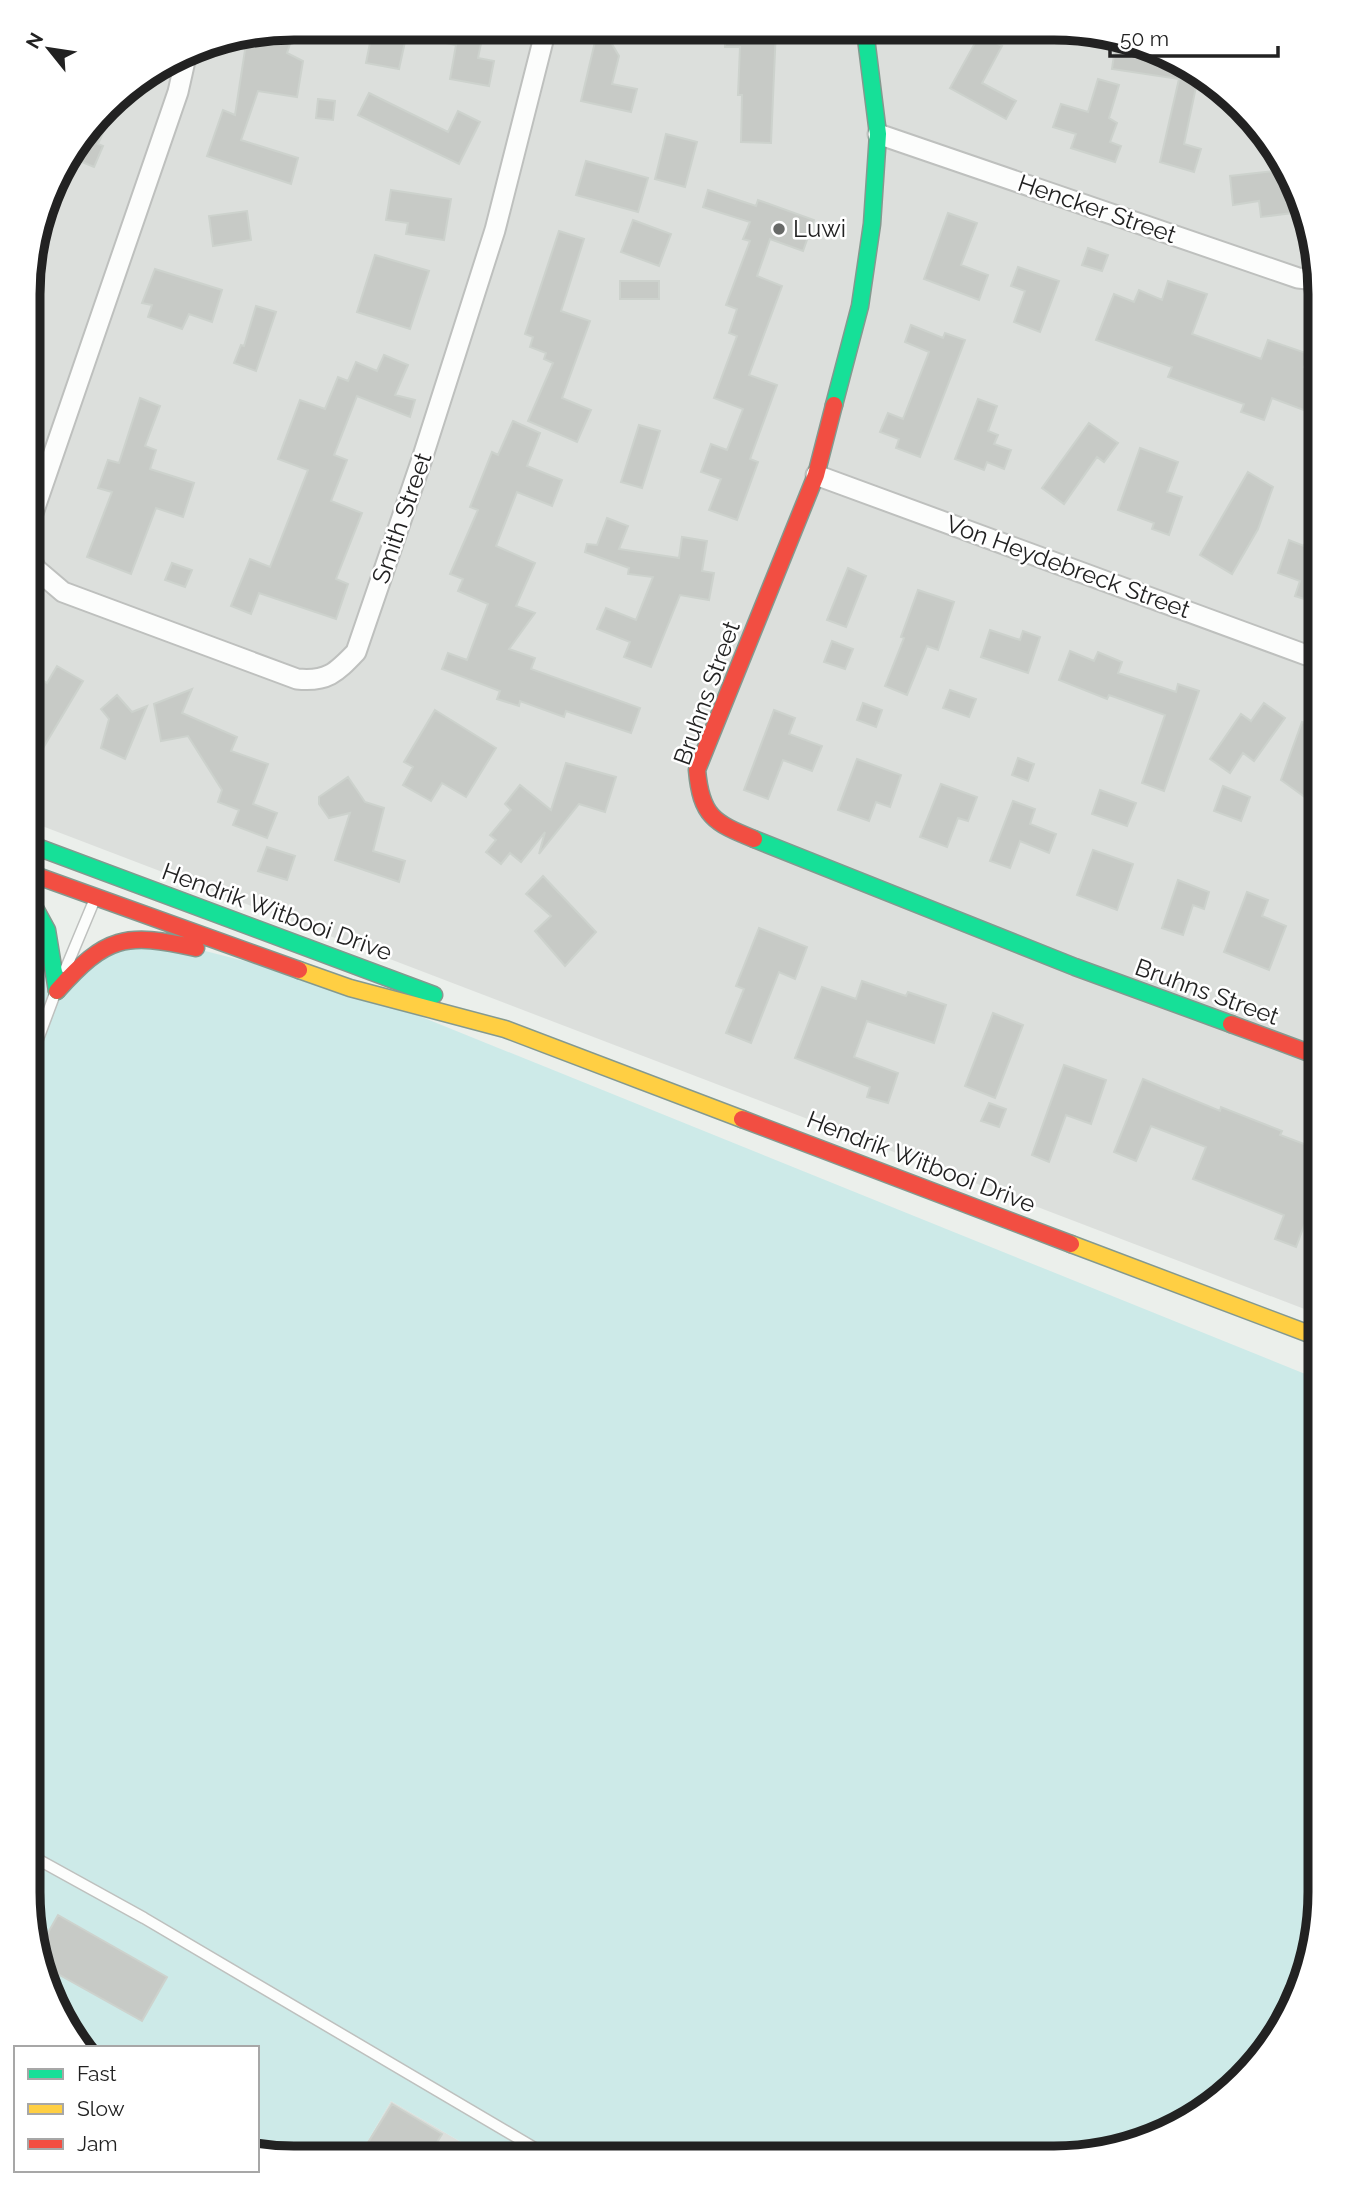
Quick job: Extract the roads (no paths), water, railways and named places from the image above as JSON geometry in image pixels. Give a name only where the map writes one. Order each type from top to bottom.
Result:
[{"type":"main road","name":"Bruhns Street","points":[[865,40],[878,134],[873,224],[860,306],[816,475],[697,770],[698,787],[709,814],[723,827],[1075,967],[1308,1054]]},
{"type":"main road","name":"Hendrik Witbooi Drive","points":[[40,848],[372,970],[451,1001],[505,1029]]},
{"type":"main road","name":"Hendrik Witbooi Drive","points":[[40,877],[350,988],[505,1029],[1308,1333]]},
{"type":"main road","points":[[40,912],[50,933],[57,991]]},
{"type":"main road","points":[[57,991],[75,970],[107,947],[124,940],[174,943],[350,988]]},
{"type":"street","name":"Smith Street","points":[[40,572],[63,592],[297,679],[325,679],[341,668],[356,652],[422,460],[495,230],[543,40]]},
{"type":"street","points":[[40,493],[178,92],[184,65]]},
{"type":"street","name":"Hencker Street","points":[[878,134],[1307,279]]},
{"type":"street","name":"Von Heydebreck Street","points":[[816,475],[1308,656]]},
{"type":"lane","points":[[40,1035],[103,872]]},
{"type":"lane","points":[[40,1861],[156,1925],[531,2146]]},
{"type":"place","name":"Luwi","points":[[779,229]]}]
